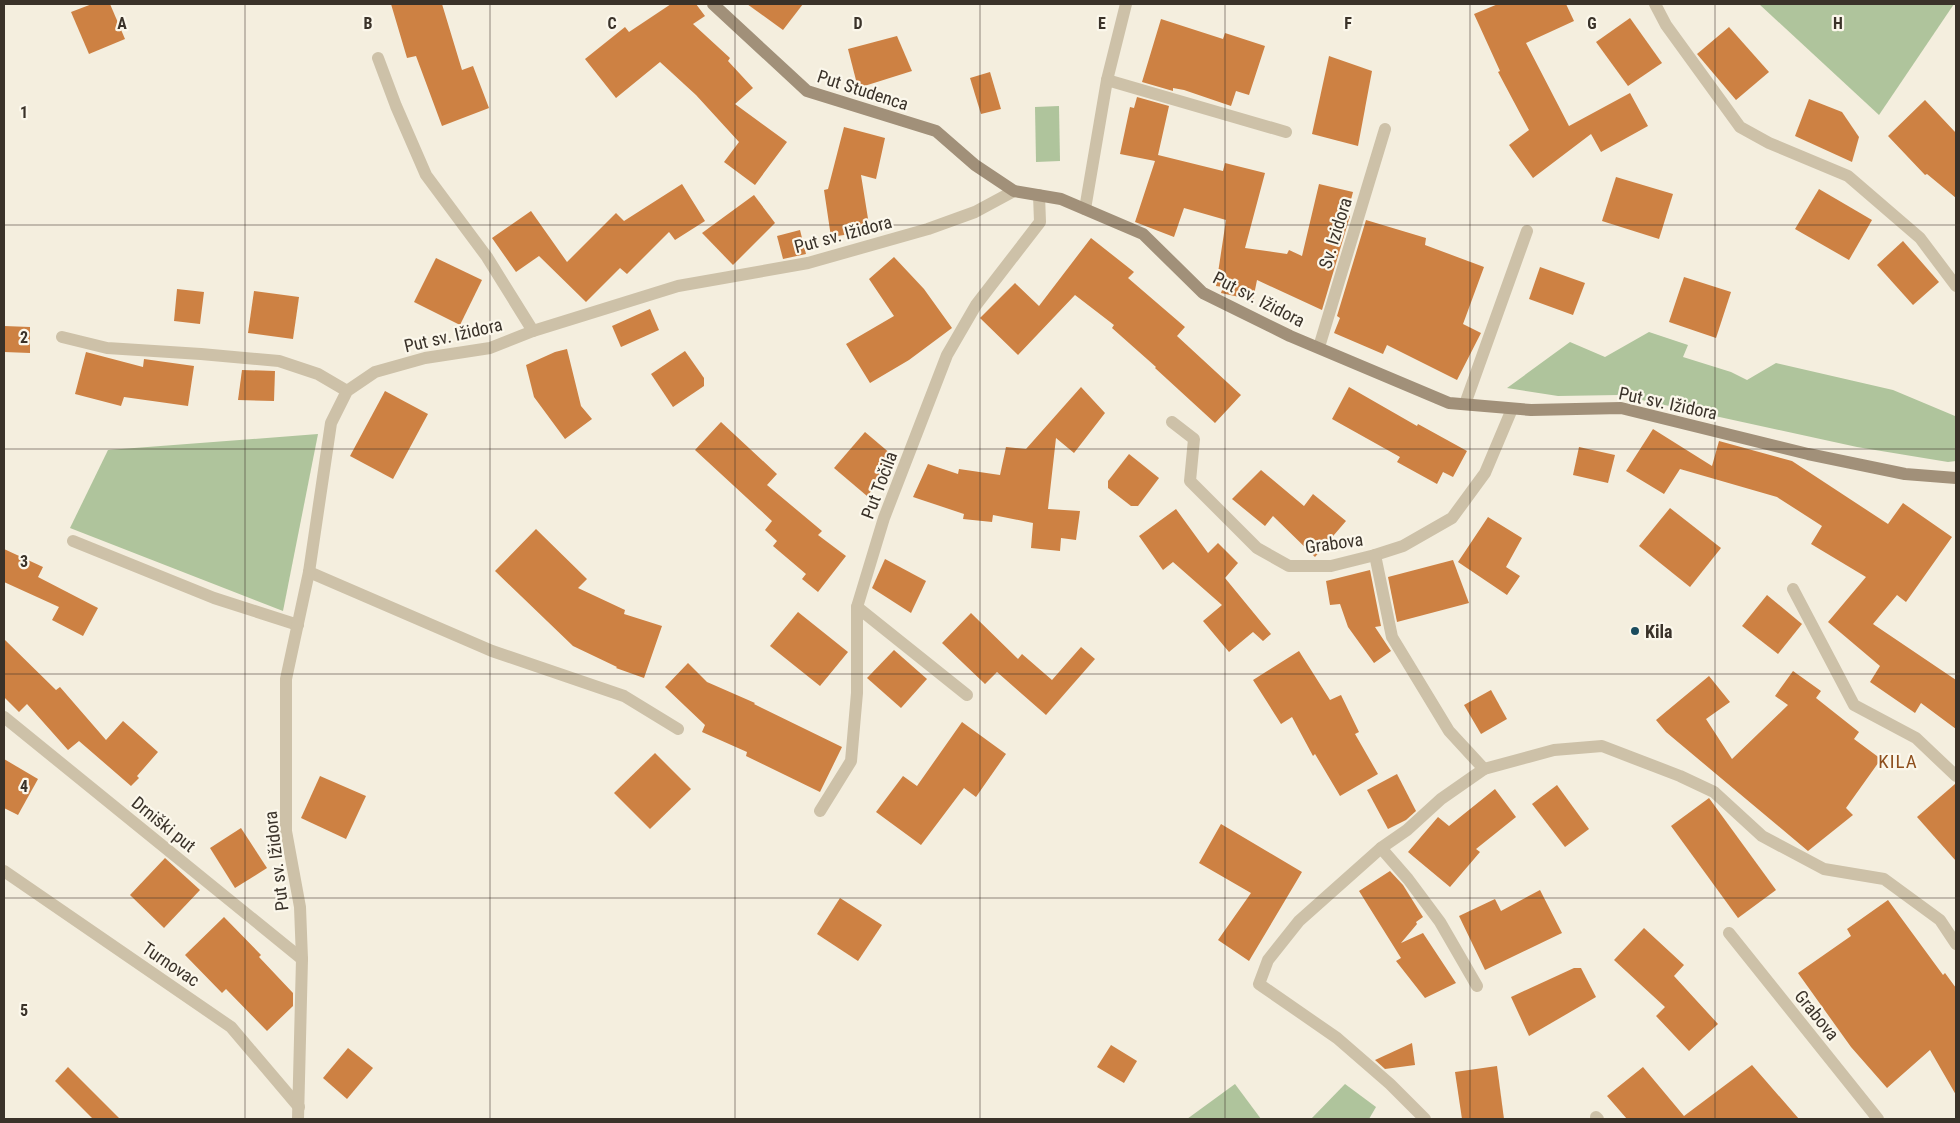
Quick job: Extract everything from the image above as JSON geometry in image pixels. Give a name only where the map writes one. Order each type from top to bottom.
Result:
[{"type":"street","name":"Put Studenca","points":[[713,4],[807,92],[936,132],[975,166],[1014,191]]},
{"type":"street","points":[[1085,209],[1107,80],[1126,4]]},
{"type":"street","points":[[1655,4],[1666,25],[1740,127],[1769,143],[1848,176],[1920,238],[1956,286]]},
{"type":"street","points":[[378,58],[396,106],[426,175],[487,257],[533,331]]},
{"type":"street","points":[[1107,80],[1286,132]]},
{"type":"street","name":"Sv. Izidora","points":[[1319,348],[1385,129]]},
{"type":"street","name":"Put sv. Ižidora","points":[[298,1113],[302,959],[300,908],[286,831],[286,679],[309,572],[331,423],[347,391],[375,372],[425,358],[490,348],[533,331],[678,286],[808,263],[928,229],[976,212],[1014,191],[1061,199],[1143,234],[1203,293],[1290,336],[1449,403],[1512,409],[1621,408],[1808,454],[1905,474],[1956,478]]},
{"type":"street","name":"Put Točila","points":[[820,811],[851,761],[857,693],[857,607],[884,518],[947,355],[976,305],[1040,222],[1039,195]]},
{"type":"street","points":[[1465,404],[1527,231]]},
{"type":"street","points":[[62,338],[107,348],[279,361],[318,374],[347,391]]},
{"type":"street","name":"Grabova","points":[[1172,422],[1194,439],[1190,480],[1257,548],[1289,566],[1331,566],[1403,546],[1452,518],[1486,473],[1512,409]]},
{"type":"street","points":[[72,541],[214,598],[298,624]]},
{"type":"street","points":[[1375,555],[1392,637],[1449,731],[1484,769]]},
{"type":"street","points":[[309,572],[492,651],[624,696],[678,729]]},
{"type":"street","points":[[1793,589],[1854,705],[1916,738],[1956,776]]},
{"type":"street","points":[[857,607],[967,695]]},
{"type":"street","name":"Drniški put","points":[[4,717],[302,959]]},
{"type":"street","points":[[1425,1119],[1390,1084],[1337,1038],[1259,984],[1268,960],[1299,920],[1381,848],[1407,830],[1441,799],[1484,769],[1554,750],[1602,746],[1680,776],[1714,792],[1762,836],[1824,869],[1884,879],[1940,920],[1956,944]]},
{"type":"street","points":[[1381,848],[1408,879],[1440,922],[1477,986]]},
{"type":"street","name":"Turnovac","points":[[4,871],[231,1027],[298,1113]]},
{"type":"street","name":"Grabova","points":[[1729,933],[1878,1119]]},
{"type":"green space","points":[[1759,4],[1954,4],[1879,115]]},
{"type":"green space","points":[[1059,106],[1060,161],[1036,162],[1035,107]]},
{"type":"green space","points":[[1649,332],[1688,345],[1683,357],[1731,372],[1747,380],[1776,363],[1893,390],[1955,416],[1956,461],[1948,462],[1857,447],[1619,395],[1558,396],[1507,388],[1570,342],[1605,357]]},
{"type":"green space","points":[[318,434],[283,611],[70,528],[108,450]]},
{"type":"green space","points":[[1235,1084],[1261,1119],[1187,1119]]},
{"type":"green space","points":[[1345,1084],[1376,1107],[1369,1119],[1311,1119]]},
{"type":"building","points":[[92,4],[110,4],[125,39],[89,54],[71,12]]},
{"type":"building","points":[[391,4],[442,4],[462,70],[473,66],[489,108],[442,126],[416,56],[407,58]]},
{"type":"building","points":[[671,4],[696,4],[705,16],[693,24],[730,58],[728,61],[753,88],[735,104],[787,142],[755,185],[724,162],[739,142],[696,95],[660,62],[616,98],[585,59],[625,27],[629,32]]},
{"type":"building","points":[[747,4],[803,4],[783,30]]},
{"type":"building","points":[[1498,4],[1566,4],[1574,21],[1526,43],[1569,126],[1630,93],[1648,126],[1601,152],[1591,134],[1533,178],[1509,145],[1529,130],[1498,72],[1500,71],[1474,14]]},
{"type":"building","points":[[1630,18],[1662,63],[1628,86],[1596,42]]},
{"type":"building","points":[[1161,19],[1223,39],[1225,33],[1265,46],[1249,95],[1236,91],[1231,106],[1184,90],[1173,88],[1173,91],[1142,82]]},
{"type":"building","points":[[1729,27],[1769,72],[1736,100],[1697,54]]},
{"type":"building","points":[[897,36],[912,71],[858,88],[848,49]]},
{"type":"building","points":[[1329,56],[1372,71],[1358,146],[1312,134]]},
{"type":"building","points":[[990,72],[1001,109],[981,114],[970,78]]},
{"type":"building","points":[[1137,97],[1169,106],[1158,155],[1223,171],[1225,163],[1265,173],[1245,248],[1287,254],[1289,250],[1302,256],[1319,184],[1353,192],[1347,215],[1350,216],[1322,310],[1257,280],[1253,300],[1221,293],[1223,287],[1216,286],[1226,220],[1184,208],[1174,237],[1135,222],[1155,161],[1120,154],[1130,107],[1134,108]]},
{"type":"building","points":[[1809,99],[1842,112],[1859,137],[1852,162],[1795,136]]},
{"type":"building","points":[[1925,100],[1956,133],[1956,198],[1927,174],[1925,175],[1888,136]]},
{"type":"building","points":[[844,127],[885,138],[876,179],[861,175],[870,231],[831,237],[824,190],[828,189]]},
{"type":"building","points":[[1616,177],[1673,194],[1659,239],[1602,221]]},
{"type":"building","points":[[682,184],[705,221],[675,240],[669,232],[627,274],[620,268],[586,302],[539,256],[516,272],[492,238],[531,211],[567,262],[616,213],[624,221]]},
{"type":"building","points":[[1819,189],[1872,220],[1849,260],[1795,229]]},
{"type":"building","points":[[754,195],[775,223],[733,265],[702,233]]},
{"type":"building","points":[[1366,220],[1426,238],[1425,245],[1484,267],[1463,324],[1481,333],[1457,380],[1387,345],[1383,354],[1334,333],[1340,318],[1337,316]]},
{"type":"building","points":[[800,230],[806,254],[783,259],[777,236]]},
{"type":"building","points":[[1091,238],[1134,272],[1128,278],[1185,327],[1177,336],[1241,395],[1215,423],[1112,328],[1114,325],[1075,295],[1018,355],[980,318],[1015,283],[1039,306]]},
{"type":"building","points":[[1903,241],[1939,282],[1913,305],[1877,265]]},
{"type":"building","points":[[894,257],[924,289],[952,328],[909,360],[870,383],[846,344],[894,316],[869,279]]},
{"type":"building","points":[[436,258],[482,280],[460,325],[414,302]]},
{"type":"building","points":[[1540,267],[1585,283],[1573,315],[1529,299]]},
{"type":"building","points":[[1684,277],[1731,292],[1716,338],[1669,322]]},
{"type":"building","points":[[177,289],[204,292],[200,324],[174,321]]},
{"type":"building","points":[[254,291],[299,297],[293,339],[248,333]]},
{"type":"building","points":[[650,309],[659,330],[621,347],[612,326]]},
{"type":"building","points":[[4,326],[30,327],[30,353],[4,352]]},
{"type":"building","points":[[567,349],[581,406],[592,419],[565,439],[534,397],[526,365],[555,352]]},
{"type":"building","points":[[685,351],[704,378],[704,386],[673,407],[651,374]]},
{"type":"building","points":[[86,352],[143,367],[144,359],[194,366],[188,406],[124,397],[121,406],[75,394]]},
{"type":"building","points":[[242,370],[275,371],[274,401],[238,400]]},
{"type":"building","points":[[1081,387],[1105,413],[1074,453],[1056,438],[1048,509],[1080,511],[1076,540],[1061,538],[1060,551],[1031,548],[1033,523],[993,515],[992,522],[963,519],[964,514],[913,497],[928,464],[958,474],[959,469],[1000,475],[1006,447],[1026,449]]},
{"type":"building","points":[[1349,387],[1417,426],[1418,424],[1467,451],[1453,477],[1443,472],[1437,484],[1397,462],[1400,457],[1332,419]]},
{"type":"building","points":[[385,391],[428,414],[393,479],[350,456]]},
{"type":"building","points":[[721,422],[777,474],[767,485],[822,531],[818,535],[846,556],[818,592],[802,579],[806,574],[773,546],[777,541],[765,530],[772,521],[695,450]]},
{"type":"building","points":[[1653,429],[1712,466],[1719,441],[1792,461],[1888,524],[1903,503],[1952,537],[1906,602],[1897,595],[1873,624],[1956,680],[1956,729],[1921,703],[1915,713],[1870,682],[1880,666],[1828,622],[1866,577],[1811,544],[1822,526],[1777,497],[1680,469],[1664,494],[1626,471]]},
{"type":"building","points":[[865,432],[898,460],[867,496],[834,468]]},
{"type":"building","points":[[1579,447],[1615,455],[1608,483],[1573,475]]},
{"type":"building","points":[[1129,454],[1159,478],[1138,506],[1131,506],[1108,488],[1108,481]]},
{"type":"building","points":[[1261,470],[1304,506],[1313,494],[1346,521],[1315,557],[1273,516],[1265,526],[1232,499]]},
{"type":"building","points":[[1670,508],[1721,548],[1690,587],[1639,546]]},
{"type":"building","points":[[1176,509],[1208,553],[1218,543],[1238,563],[1225,578],[1271,634],[1263,641],[1253,632],[1229,652],[1203,621],[1222,605],[1173,562],[1163,570],[1139,536]]},
{"type":"building","points":[[1488,517],[1522,538],[1506,567],[1520,576],[1507,595],[1458,562]]},
{"type":"building","points":[[536,529],[587,579],[578,588],[625,610],[624,614],[662,626],[644,678],[616,668],[573,646],[495,571]]},
{"type":"building","points":[[4,549],[43,567],[38,577],[98,608],[83,636],[52,620],[59,607],[4,582]]},
{"type":"building","points":[[885,559],[926,581],[911,613],[872,588]]},
{"type":"building","points":[[1453,560],[1469,603],[1397,622],[1388,577]]},
{"type":"building","points":[[1370,570],[1381,626],[1375,627],[1391,651],[1374,663],[1348,627],[1340,604],[1330,605],[1326,581]]},
{"type":"building","points":[[1767,595],[1802,624],[1778,654],[1742,626]]},
{"type":"building","points":[[798,612],[848,652],[820,686],[770,646]]},
{"type":"building","points":[[971,613],[1018,659],[1022,654],[1052,680],[1081,647],[1095,659],[1046,715],[997,672],[985,684],[942,643]]},
{"type":"building","points":[[4,639],[56,690],[60,687],[106,740],[123,721],[158,752],[137,776],[139,778],[131,786],[79,741],[68,750],[27,704],[19,712],[4,697]]},
{"type":"building","points":[[894,650],[927,679],[901,708],[867,678]]},
{"type":"building","points":[[1299,651],[1330,700],[1341,695],[1359,732],[1355,734],[1378,774],[1340,796],[1315,754],[1313,756],[1292,717],[1281,724],[1253,680]]},
{"type":"building","points":[[688,663],[707,682],[755,703],[842,747],[820,792],[746,756],[747,752],[702,732],[705,725],[665,687]]},
{"type":"building","points":[[1793,671],[1821,691],[1816,698],[1859,732],[1854,739],[1881,759],[1846,808],[1853,815],[1808,851],[1666,732],[1656,720],[1709,676],[1730,702],[1706,719],[1732,759],[1788,705],[1775,696]]},
{"type":"building","points":[[1491,690],[1507,719],[1481,734],[1464,705]]},
{"type":"building","points":[[962,722],[1006,754],[976,797],[964,788],[921,845],[876,812],[903,776],[917,786]]},
{"type":"building","points":[[655,753],[691,789],[650,829],[614,793]]},
{"type":"building","points":[[4,759],[38,779],[18,815],[4,808]]},
{"type":"building","points":[[1397,774],[1416,811],[1406,820],[1388,829],[1367,790]]},
{"type":"building","points":[[320,776],[366,796],[346,839],[301,818]]},
{"type":"building","points":[[1956,784],[1956,861],[1917,817]]},
{"type":"building","points":[[1557,785],[1589,829],[1565,847],[1532,804]]},
{"type":"building","points":[[1495,789],[1516,817],[1476,849],[1480,852],[1450,887],[1408,852],[1438,817],[1449,826]]},
{"type":"building","points":[[1709,798],[1776,890],[1738,918],[1671,826]]},
{"type":"building","points":[[1221,824],[1302,872],[1249,961],[1218,940],[1251,893],[1199,863]]},
{"type":"building","points":[[241,828],[267,868],[235,888],[210,848]]},
{"type":"building","points":[[165,858],[200,890],[164,928],[130,895]]},
{"type":"building","points":[[1390,871],[1403,885],[1423,917],[1416,922],[1417,924],[1401,943],[1423,933],[1456,983],[1425,998],[1396,961],[1401,958],[1359,891]]},
{"type":"building","points":[[1540,890],[1562,933],[1485,970],[1459,916],[1495,899],[1501,911]]},
{"type":"building","points":[[840,898],[882,925],[858,961],[817,934]]},
{"type":"building","points":[[1888,900],[1943,975],[1945,973],[1956,988],[1956,1095],[1930,1050],[1887,1088],[1851,1047],[1798,973],[1851,936],[1847,929]]},
{"type":"building","points":[[224,917],[261,955],[259,957],[293,993],[293,1006],[267,1031],[226,989],[222,993],[185,955]]},
{"type":"building","points":[[1644,928],[1684,965],[1674,976],[1718,1024],[1689,1051],[1656,1016],[1665,1007],[1614,960]]},
{"type":"building","points":[[1574,968],[1581,968],[1596,997],[1529,1036],[1511,997]]},
{"type":"building","points":[[1412,1043],[1415,1065],[1385,1069],[1375,1060]]},
{"type":"building","points":[[1111,1045],[1137,1061],[1124,1083],[1097,1067]]},
{"type":"building","points":[[348,1048],[373,1068],[347,1099],[323,1078]]},
{"type":"building","points":[[1752,1065],[1799,1119],[1627,1119],[1607,1096],[1643,1067],[1684,1116]]},
{"type":"building","points":[[1497,1066],[1504,1119],[1462,1119],[1455,1072]]},
{"type":"building","points":[[68,1067],[120,1119],[93,1119],[55,1081]]},
{"type":"place","name":"Kila","points":[[1635,631]]},
{"type":"district","name":"KILA","points":[[1898,761]]}]
